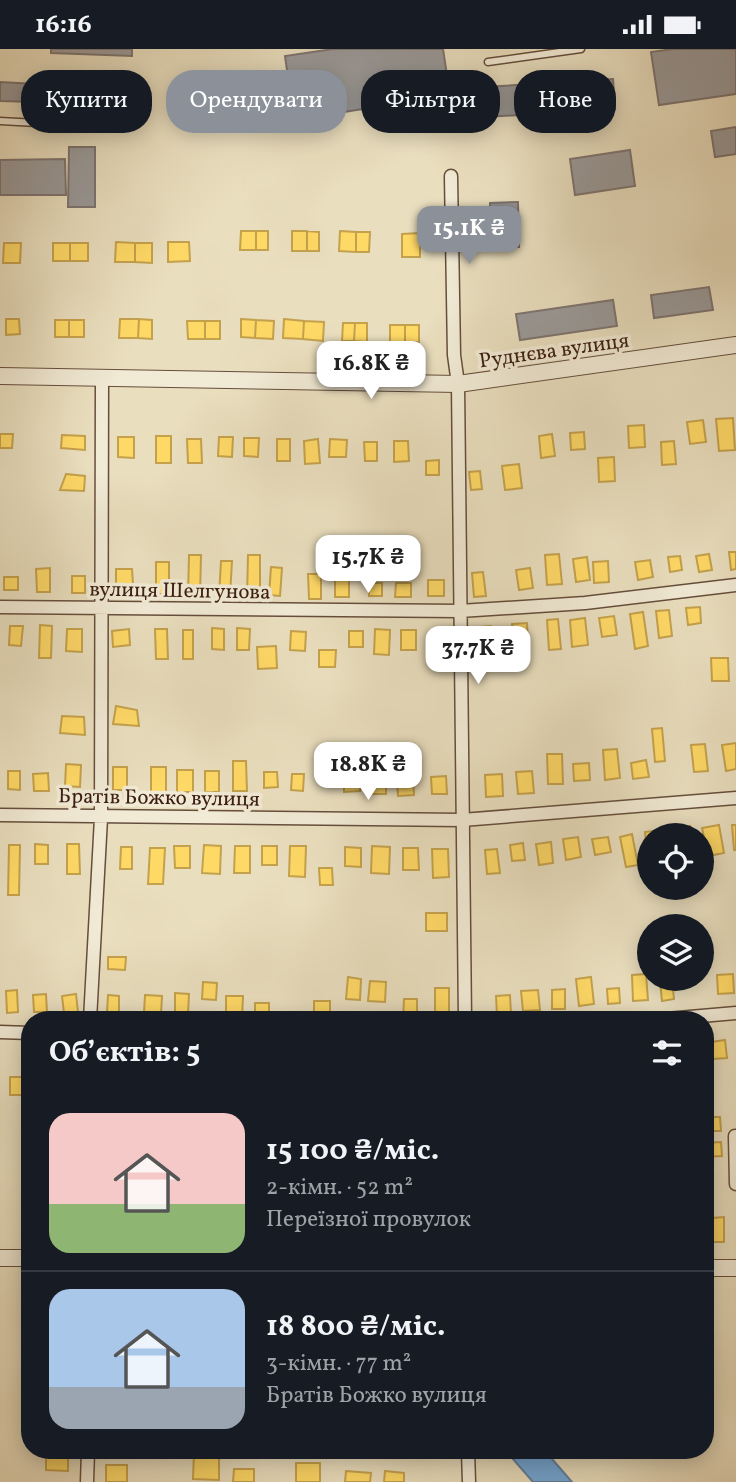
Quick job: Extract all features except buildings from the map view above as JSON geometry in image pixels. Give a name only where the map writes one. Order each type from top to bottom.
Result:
[{"type":"street","points":[[451,176],[454,355],[458,384],[465,1011]]},
{"type":"street","name":"Руднєва вулиця","points":[[0,376],[458,384],[736,345]]},
{"type":"street","points":[[91,1011],[102,818],[102,376]]},
{"type":"street","name":"вулиця Шелгунова","points":[[0,607],[460,611],[585,603],[736,585]]},
{"type":"street","name":"Братів Божко вулиця","points":[[0,815],[462,820],[736,798]]},
{"type":"street","points":[[714,1015],[736,1013]]},
{"type":"street","points":[[0,1033],[21,1033]]},
{"type":"street","points":[[735,1136],[736,1184]]},
{"type":"street","points":[[0,1258],[21,1258]]},
{"type":"street","points":[[714,1268],[736,1268]]},
{"type":"street","points":[[87,1482],[88,1459]]},
{"type":"street","points":[[468,1459],[469,1482]]},
{"type":"lane","points":[[488,62],[581,49]]},
{"type":"lane","points":[[0,121],[21,122]]}]
